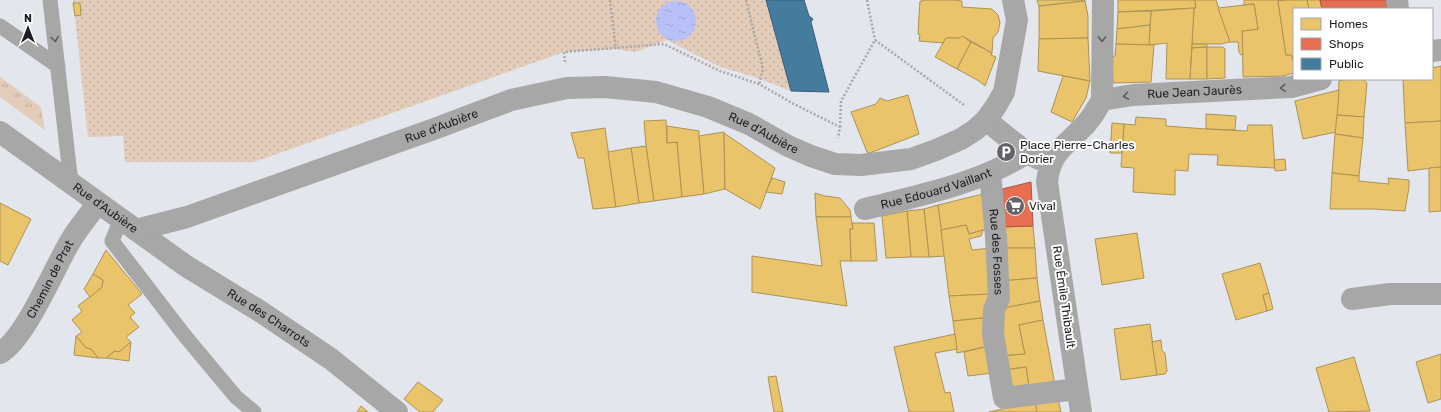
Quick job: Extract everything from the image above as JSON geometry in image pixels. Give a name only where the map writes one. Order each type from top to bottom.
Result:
[{"type":"street","points":[[1013,0],[1017,20],[1004,92],[986,120],[1027,153],[1049,174],[1059,150],[1082,128],[1094,114],[1102,100],[1103,0]]},
{"type":"street","name":"Rue Jean Jaurès","points":[[1102,100],[1133,95],[1291,87],[1317,80]]},
{"type":"street","name":"Rue d'Aubière","points":[[0,132],[128,224],[187,217],[426,132],[511,100],[567,88],[605,87],[656,92],[708,107],[749,124],[788,146],[835,164],[862,165],[911,159],[961,139],[975,130],[986,120]]},
{"type":"street","name":"Rue Edouard Vaillant","points":[[865,209],[932,193],[990,173],[1008,165],[1027,153]]},
{"type":"street","name":"Rue des Fosses","points":[[990,173],[996,237],[999,298],[994,310],[993,334],[1004,398],[1077,390]]},
{"type":"street","name":"Rue Émile Thibault","points":[[1049,174],[1081,412]]},
{"type":"street","name":"Chemin de Prat","points":[[0,353],[6,349],[25,325],[71,239],[98,203]]},
{"type":"street","name":"Rue des Charrots","points":[[128,224],[186,266],[258,310],[331,359],[397,412]]},
{"type":"street","points":[[1352,299],[1390,294],[1441,294]]},
{"type":"lane","points":[[50,0],[71,183]]},
{"type":"lane","points":[[0,26],[58,66]]},
{"type":"lane","points":[[128,224],[112,241],[185,336],[230,391],[254,412]]},
{"type":"path","points":[[610,0],[616,49]]},
{"type":"path","points":[[746,0],[764,69],[759,84]]},
{"type":"path","points":[[840,127],[840,101],[875,40],[867,0]]},
{"type":"path","points":[[875,40],[948,94]]},
{"type":"green space","points":[[73,0],[766,0],[791,91],[755,77],[720,67],[667,40],[635,52],[616,49],[564,52],[254,162],[125,162],[123,136],[88,137]]},
{"type":"green space","points":[[0,77],[41,107],[45,130],[0,97]]},
{"type":"water","points":[[672,1],[680,1],[687,4],[693,10],[696,21],[693,32],[687,38],[680,41],[672,41],[665,38],[659,32],[656,25],[656,17],[659,10],[665,4]]},
{"type":"building: Homes","points":[[1037,0],[1085,0],[1085,1],[1039,6]]},
{"type":"building: Homes","points":[[1118,0],[1195,0],[1196,8],[1118,12]]},
{"type":"building: Homes","points":[[1195,0],[1216,0],[1230,42],[1221,44],[1192,44],[1194,8],[1196,8]]},
{"type":"building: Homes","points":[[1244,0],[1282,0],[1278,1],[1286,55],[1291,55],[1293,60],[1293,73],[1282,76],[1243,77],[1242,31],[1258,29],[1254,4],[1244,5]]},
{"type":"building: Homes","points":[[1307,0],[1309,8],[1293,8],[1293,60],[1291,55],[1286,55],[1278,1]]},
{"type":"building: Homes","points":[[1307,0],[1320,0],[1322,8],[1309,8]]},
{"type":"building: Homes","points":[[920,1],[962,1],[962,7],[992,9],[998,15],[1000,23],[998,32],[993,38],[992,53],[962,36],[960,38],[946,38],[943,43],[919,41]]},
{"type":"building: Homes","points":[[1085,1],[1088,16],[1088,38],[1039,39],[1039,6]]},
{"type":"building: Homes","points":[[73,3],[80,3],[81,15],[75,16]]},
{"type":"building: Homes","points":[[1254,4],[1258,29],[1242,31],[1243,55],[1241,55],[1239,52],[1238,42],[1230,42],[1218,8]]},
{"type":"building: Homes","points":[[1194,8],[1190,79],[1166,79],[1167,43],[1149,45],[1151,11]]},
{"type":"building: Homes","points":[[1151,11],[1150,25],[1117,29],[1118,12]]},
{"type":"building: Homes","points":[[1150,25],[1149,45],[1116,44],[1117,29]]},
{"type":"building: Homes","points":[[962,36],[971,42],[957,69],[935,57],[946,38],[960,38]]},
{"type":"building: Homes","points":[[1088,38],[1090,81],[1038,71],[1039,39]]},
{"type":"building: Homes","points":[[971,42],[992,53],[991,55],[996,57],[985,86],[957,69]]},
{"type":"building: Homes","points":[[1116,44],[1154,45],[1151,82],[1113,83],[1112,57],[1115,56]]},
{"type":"building: Homes","points":[[1192,44],[1207,44],[1207,47],[1192,48]]},
{"type":"building: Homes","points":[[1207,47],[1207,79],[1190,79],[1192,48]]},
{"type":"building: Homes","points":[[1207,47],[1223,47],[1225,49],[1225,78],[1207,79]]},
{"type":"building: Homes","points":[[1441,66],[1441,121],[1405,123],[1403,80],[1433,80],[1433,68]]},
{"type":"building: Homes","points":[[1063,76],[1090,81],[1086,98],[1072,122],[1051,112]]},
{"type":"building: Homes","points":[[1364,80],[1367,83],[1364,117],[1337,115],[1339,81]]},
{"type":"building: Homes","points":[[1339,90],[1336,132],[1303,139],[1295,101]]},
{"type":"building: Homes","points":[[908,95],[919,134],[870,153],[867,152],[851,112],[876,104],[880,98],[887,101]]},
{"type":"building: Homes","points":[[1206,114],[1236,116],[1235,130],[1206,129]]},
{"type":"building: Homes","points":[[1337,115],[1364,117],[1363,138],[1335,134]]},
{"type":"building: Homes","points":[[1136,117],[1166,119],[1166,126],[1206,129],[1247,131],[1248,125],[1272,125],[1275,168],[1217,165],[1218,155],[1189,154],[1188,171],[1175,170],[1175,195],[1133,192],[1134,168],[1121,167],[1124,124],[1135,125]]},
{"type":"building: Homes","points":[[666,120],[667,143],[677,142],[682,197],[654,201],[644,121]]},
{"type":"building: Homes","points":[[1441,121],[1441,167],[1408,171],[1405,123]]},
{"type":"building: Homes","points":[[1112,123],[1124,124],[1122,153],[1110,153]]},
{"type":"building: Homes","points":[[667,126],[699,131],[704,194],[682,197],[677,142],[667,143]]},
{"type":"building: Homes","points":[[605,128],[616,207],[593,209],[584,158],[578,158],[571,133]]},
{"type":"building: Homes","points":[[724,132],[725,189],[704,194],[699,136]]},
{"type":"building: Homes","points":[[724,133],[775,168],[760,209],[725,189]]},
{"type":"building: Homes","points":[[1335,134],[1363,138],[1359,176],[1332,173]]},
{"type":"building: Homes","points":[[646,146],[654,201],[639,203],[631,148]]},
{"type":"building: Homes","points":[[631,148],[639,203],[616,207],[608,152]]},
{"type":"building: Homes","points":[[1285,159],[1286,170],[1275,171],[1274,160]]},
{"type":"building: Homes","points":[[1441,167],[1441,211],[1429,212],[1429,168]]},
{"type":"building: Homes","points":[[1332,173],[1359,176],[1359,181],[1389,184],[1388,178],[1409,180],[1405,211],[1330,209]]},
{"type":"building: Homes","points":[[772,178],[785,182],[782,194],[766,192]]},
{"type":"building: Homes","points":[[815,193],[840,198],[850,210],[851,217],[816,217]]},
{"type":"building: Homes","points":[[983,194],[987,229],[969,234],[966,225],[941,230],[938,205]]},
{"type":"building: Homes","points":[[0,203],[31,219],[8,265],[0,261]]},
{"type":"building: Homes","points":[[938,205],[945,256],[929,257],[924,209]]},
{"type":"building: Homes","points":[[924,209],[929,257],[911,257],[907,211]]},
{"type":"building: Homes","points":[[907,211],[911,257],[886,258],[882,216]]},
{"type":"building: Homes","points":[[816,217],[851,217],[853,229],[850,229],[851,261],[840,261],[847,306],[752,292],[752,256],[822,266]]},
{"type":"building: Homes","points":[[852,223],[874,223],[877,261],[851,261],[850,229],[853,229]]},
{"type":"building: Homes","points":[[966,225],[969,234],[983,230],[981,236],[969,239],[972,250],[991,248],[991,294],[949,296],[941,230]]},
{"type":"building: Homes","points":[[1033,226],[1035,248],[1002,248],[1000,227]]},
{"type":"building: Homes","points":[[1137,233],[1144,278],[1102,285],[1095,239]]},
{"type":"building: Homes","points":[[1002,248],[1035,248],[1037,278],[1001,281]]},
{"type":"building: Homes","points":[[106,250],[142,294],[128,305],[135,313],[130,317],[139,327],[126,337],[131,342],[119,352],[115,351],[106,358],[98,358],[91,349],[86,348],[76,336],[82,332],[72,320],[82,311],[78,306],[102,287],[103,280],[93,274]]},
{"type":"building: Homes","points":[[1260,263],[1269,293],[1263,295],[1267,311],[1236,320],[1222,274]]},
{"type":"building: Homes","points":[[93,274],[103,280],[102,287],[90,297],[84,289]]},
{"type":"building: Homes","points":[[1037,278],[1040,301],[1004,308],[1001,281]]},
{"type":"building: Homes","points":[[1269,293],[1273,309],[1267,311],[1263,295]]},
{"type":"building: Homes","points":[[991,294],[983,318],[953,321],[949,296]]},
{"type":"building: Homes","points":[[1040,301],[1043,320],[1019,325],[1025,354],[1001,356],[1004,308]]},
{"type":"building: Homes","points":[[983,318],[989,346],[957,353],[953,321]]},
{"type":"building: Homes","points":[[1043,320],[1055,385],[1029,387],[1026,367],[1005,370],[1001,356],[1025,354],[1019,325]]},
{"type":"building: Homes","points":[[1150,324],[1157,375],[1121,380],[1114,329]]},
{"type":"building: Homes","points":[[955,334],[957,349],[935,353],[945,393],[950,392],[954,412],[909,412],[894,347]]},
{"type":"building: Homes","points":[[76,336],[86,348],[91,349],[98,358],[74,355]]},
{"type":"building: Homes","points":[[1161,340],[1162,351],[1165,353],[1167,371],[1165,374],[1157,375],[1152,342]]},
{"type":"building: Homes","points":[[131,342],[129,361],[106,358],[115,351],[119,352]]},
{"type":"building: Homes","points":[[989,346],[993,373],[968,376],[964,352]]},
{"type":"building: Homes","points":[[1441,354],[1441,399],[1428,403],[1416,362]]},
{"type":"building: Homes","points":[[1354,357],[1370,411],[1329,412],[1316,368]]},
{"type":"building: Homes","points":[[1026,367],[1029,387],[1010,389],[1005,370]]},
{"type":"building: Homes","points":[[776,376],[783,412],[774,412],[768,377]]},
{"type":"building: Homes","points":[[418,382],[443,400],[433,412],[420,412],[404,399]]},
{"type":"building: Homes","points":[[1035,399],[1037,412],[989,412],[1007,408]]},
{"type":"building: Homes","points":[[1035,399],[1058,399],[1061,412],[1037,412]]},
{"type":"building: Homes","points":[[361,406],[368,412],[357,412]]},
{"type":"building: Shops","points":[[1320,0],[1386,0],[1387,8],[1322,8]]},
{"type":"building: Shops","points":[[1031,182],[1033,226],[1000,227],[998,190]]},
{"type":"building: Public","points":[[766,0],[804,0],[809,16],[813,19],[811,22],[829,92],[791,91]]},
{"type":"place","name":"Place Pierre-Charles Dorier","points":[[1006,152]]},
{"type":"place","name":"Vival","points":[[1015,206]]}]
